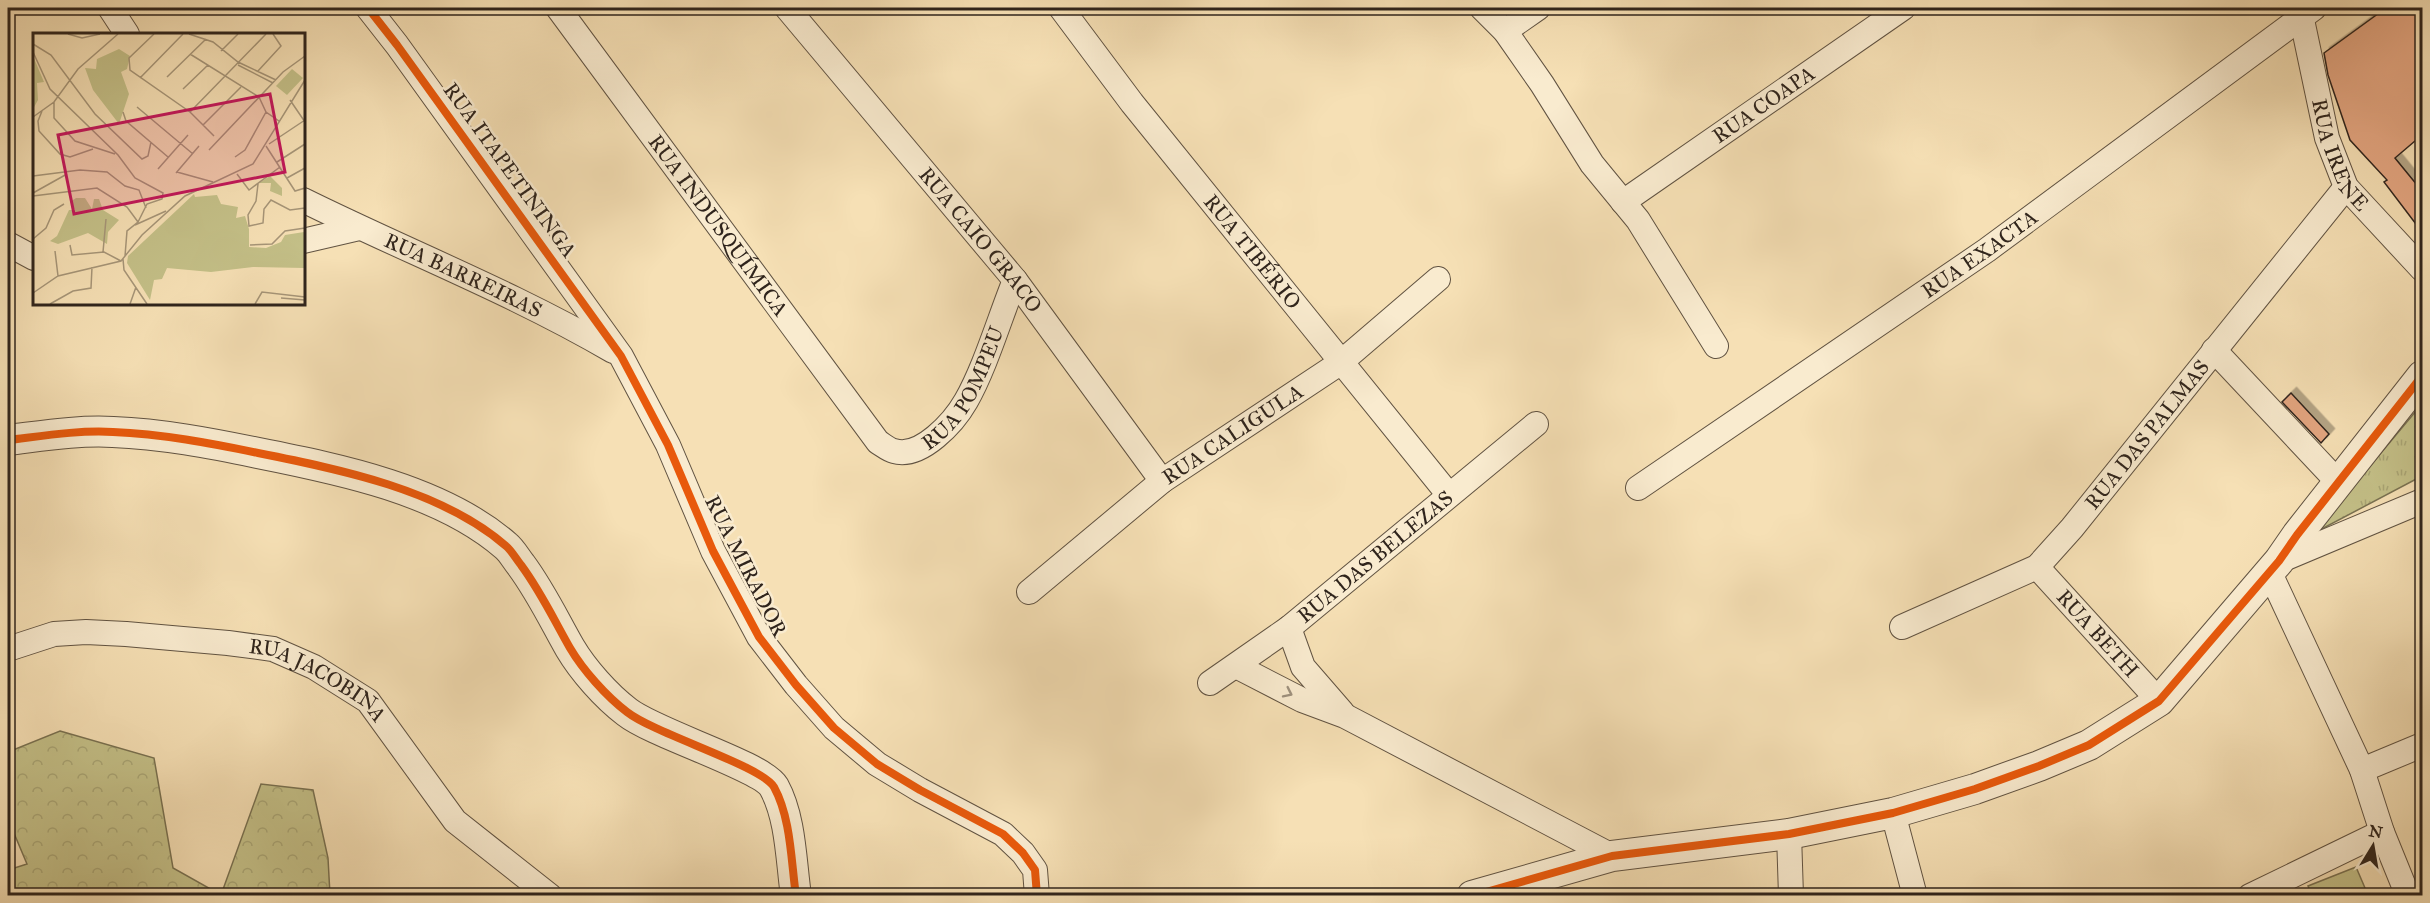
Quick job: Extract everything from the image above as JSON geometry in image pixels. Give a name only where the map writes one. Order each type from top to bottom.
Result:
[{"type":"street","points":[[110,8],[126,33]]},
{"type":"street","name":"RUA ITAPETININGA","points":[[368,8],[621,356]]},
{"type":"street","name":"RUA INDUSQUÍMICA","points":[[558,8],[878,442]]},
{"type":"street","name":"RUA CAIO GRACO","points":[[787,8],[1015,280],[1162,481]]},
{"type":"street","name":"RUA TIBÉRIO","points":[[1061,8],[1132,103],[1449,495]]},
{"type":"street","points":[[1482,8],[1505,31],[1542,84],[1592,164],[1638,220],[1716,346]]},
{"type":"street","points":[[1505,31],[1538,8]]},
{"type":"street","name":"RUA COAPA","points":[[1623,202],[1904,8]]},
{"type":"street","name":"RUA IRENE","points":[[2303,10],[2326,138],[2346,187],[2422,269]]},
{"type":"street","name":"RUA EXACTA","points":[[1638,488],[1987,250],[2303,10]]},
{"type":"street","name":"RUA DAS PALMAS","points":[[1902,627],[2037,567],[2072,528],[2346,187]]},
{"type":"street","name":"RUA BARREIRAS","points":[[304,200],[359,228],[504,292],[570,326],[621,356]]},
{"type":"street","points":[[304,241],[359,228]]},
{"type":"street","points":[[8,244],[33,257]]},
{"type":"street","name":"RUA CALIGULA","points":[[1029,592],[1162,481],[1340,363],[1438,279]]},
{"type":"street","name":"RUA POMPEU","points":[[878,442],[894,451],[912,452],[932,439],[951,421],[966,400],[1015,280]]},
{"type":"street","points":[[2214,350],[2338,482]]},
{"type":"street","name":"RUA MIRADOR","points":[[621,356],[668,445],[713,551],[759,637],[777,661],[834,728],[877,764],[920,790],[1003,834],[1023,853],[1035,870],[1037,896]]},
{"type":"street","points":[[1472,896],[1612,856],[1789,834],[1893,813],[1975,789],[2089,745],[2159,701],[2274,566],[2422,376]]},
{"type":"street","name":"RUA DAS BELEZAS","points":[[1209,683],[1289,628],[1536,424]]},
{"type":"street","points":[[8,440],[51,434],[110,432],[163,435],[307,462],[386,483],[457,513],[507,546],[540,590],[572,650],[602,687],[628,712],[677,739],[749,768],[773,785],[785,817],[796,896]]},
{"type":"street","points":[[8,454],[51,434]]},
{"type":"street","points":[[2274,566],[2422,501]]},
{"type":"street","points":[[2274,566],[2361,770],[2382,832],[2408,896]]},
{"type":"street","name":"RUA BETH","points":[[2037,567],[2159,701]]},
{"type":"street","points":[[1289,628],[1303,667],[1345,716]]},
{"type":"street","name":"RUA JACOBINA","points":[[8,649],[54,634],[86,632],[126,634],[273,649],[314,667],[368,701],[455,821],[550,896]]},
{"type":"street","points":[[1236,666],[1302,700],[1345,716],[1612,856]]},
{"type":"street","points":[[2361,770],[2422,745]]},
{"type":"street","points":[[1893,813],[1915,896]]},
{"type":"street","points":[[2250,896],[2382,832]]},
{"type":"street","points":[[1789,834],[1791,896]]},
{"type":"green space","points":[[2421,405],[2422,476],[2314,533]]},
{"type":"green space","points":[[60,731],[154,758],[173,868],[221,895],[8,895],[8,870],[27,864],[8,819],[8,752]]},
{"type":"green space","points":[[261,784],[313,790],[328,858],[330,895],[221,895]]},
{"type":"green space","points":[[2356,867],[2368,895],[2312,895],[2308,886]]},
{"type":"building","points":[[2386,8],[2422,8],[2422,135],[2395,158],[2422,191],[2422,232],[2384,182],[2387,180],[2350,140],[2328,75],[2324,53]]},
{"type":"building","points":[[2291,393],[2329,434],[2321,443],[2282,402]]},
{"type":"cycle path","points":[[368,8],[621,356],[668,445],[713,551],[759,637],[796,685],[834,728],[877,764],[920,790],[1003,834],[1023,853],[1035,870],[1037,896]]},
{"type":"cycle path","points":[[1472,896],[1612,856],[1789,834],[1893,813],[1975,789],[2089,745],[2159,701],[2279,561],[2422,376]]},
{"type":"cycle path","points":[[8,440],[87,432],[131,433],[186,440],[322,466],[388,484],[452,510],[480,527],[512,553],[535,585],[581,665],[619,706],[641,721],[750,770],[774,787],[780,799],[787,826],[796,896]]}]
